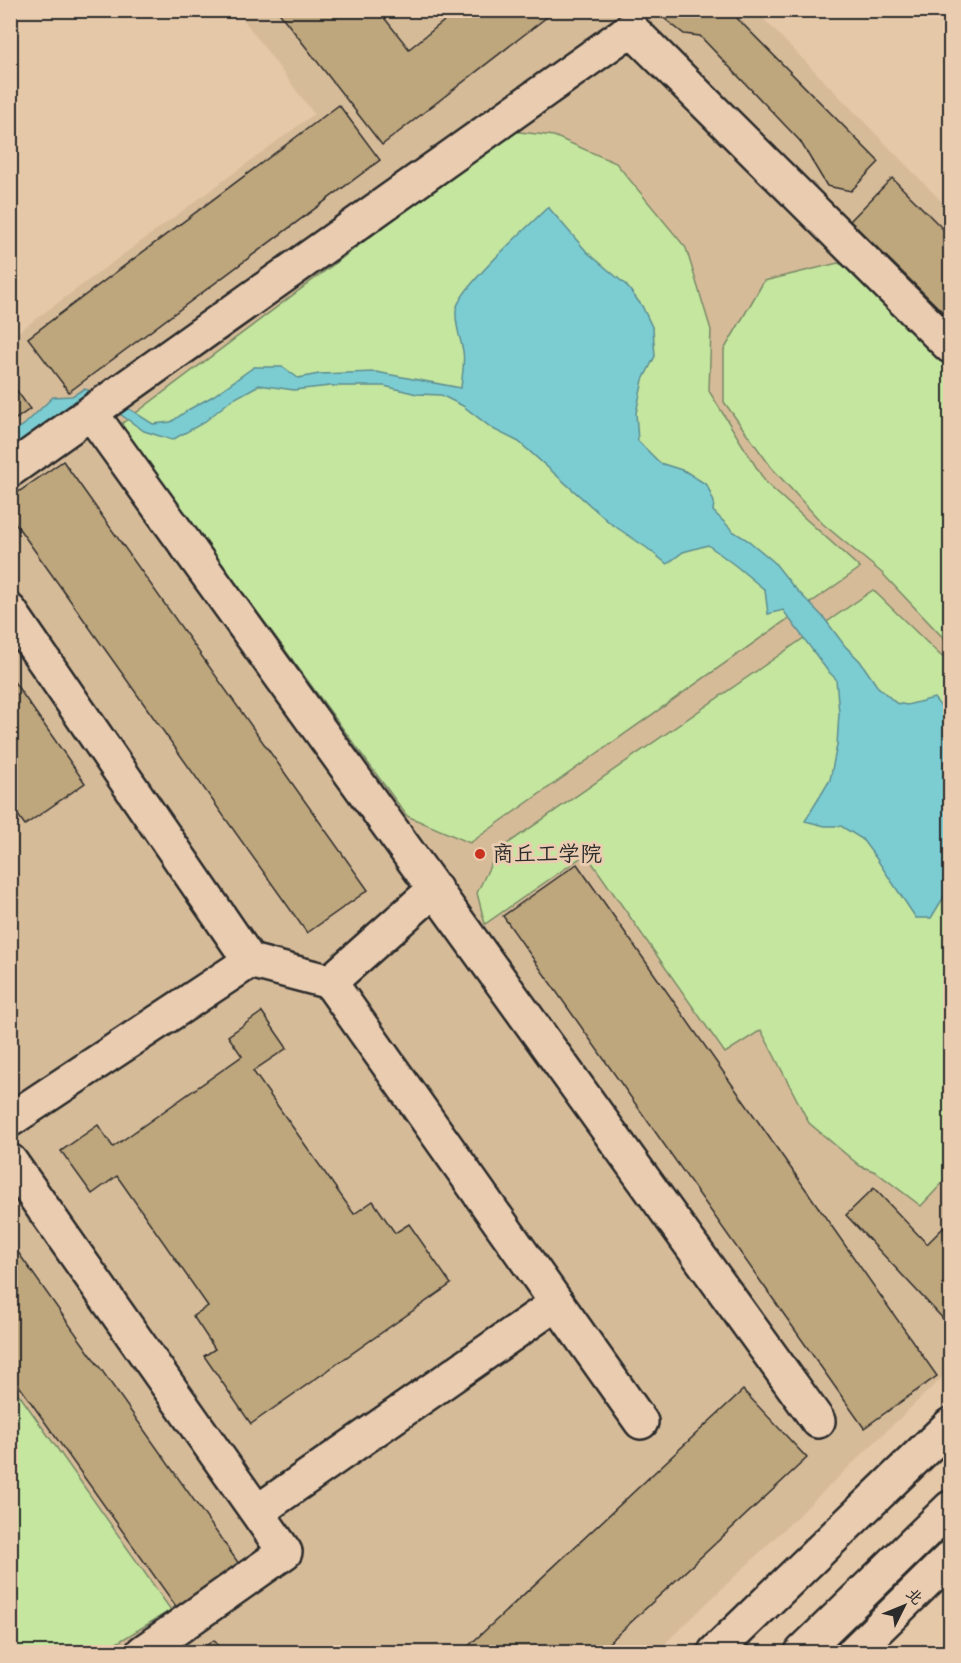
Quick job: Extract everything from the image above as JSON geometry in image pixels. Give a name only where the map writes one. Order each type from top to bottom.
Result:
[{"type":"street","points":[[10,470],[631,29],[951,346]]},
{"type":"street","points":[[92,413],[818,1421]]},
{"type":"street","points":[[10,611],[250,960],[330,982],[641,1422]]},
{"type":"street","points":[[330,982],[435,890]]},
{"type":"street","points":[[10,1120],[250,960]]},
{"type":"street","points":[[10,1161],[285,1552],[142,1653]]},
{"type":"street","points":[[257,1512],[556,1303]]},
{"type":"street","points":[[715,1653],[951,1425]]},
{"type":"street","points":[[802,1653],[951,1509]]},
{"type":"street","points":[[854,1653],[951,1558]]},
{"type":"shaded area","name":"商丘工学院","points":[[237,11],[756,11],[950,210],[950,1370],[656,1652],[11,1652],[10,338],[314,114]]},
{"type":"green space","points":[[511,131],[554,136],[616,163],[686,248],[711,330],[709,391],[766,483],[860,568],[470,843],[407,816],[120,425]]},
{"type":"green space","points":[[838,263],[858,271],[950,360],[950,645],[882,573],[823,524],[771,467],[724,402],[724,350],[764,281]]},
{"type":"green space","points":[[873,590],[950,663],[950,1175],[921,1206],[876,1172],[860,1166],[809,1123],[761,1030],[725,1053],[586,854],[485,924],[477,893],[497,851]]},
{"type":"green space","points":[[11,1383],[171,1610],[102,1652],[11,1652]]},
{"type":"water","points":[[548,207],[587,252],[626,285],[642,306],[653,329],[655,356],[643,380],[636,413],[638,441],[660,463],[685,471],[707,485],[714,502],[713,511],[734,532],[774,562],[860,661],[877,686],[896,703],[907,705],[934,698],[950,718],[950,887],[931,918],[916,918],[862,839],[841,826],[825,826],[805,821],[830,780],[837,745],[839,713],[836,679],[783,610],[768,614],[765,590],[708,545],[683,552],[667,564],[610,523],[519,442],[493,429],[463,406],[441,395],[417,394],[384,386],[330,386],[294,390],[259,385],[230,401],[203,423],[172,440],[144,431],[114,410],[86,403],[67,408],[28,435],[11,451],[10,434],[24,425],[53,397],[72,396],[84,389],[112,399],[153,424],[171,422],[254,367],[283,367],[298,378],[319,374],[376,372],[461,388],[464,355],[456,316],[460,300],[481,273]]},
{"type":"building","points":[[277,10],[378,10],[409,49],[458,10],[556,10],[382,145]]},
{"type":"building","points":[[657,10],[729,10],[879,162],[851,191],[827,186],[800,141],[700,36],[684,34]]},
{"type":"building","points":[[339,105],[380,160],[69,392],[28,338]]},
{"type":"building","points":[[892,178],[950,236],[950,319],[850,221]]},
{"type":"building","points":[[10,381],[30,409],[10,423]]},
{"type":"building","points":[[63,461],[368,890],[307,933],[10,516],[10,498]]},
{"type":"building","points":[[10,676],[85,783],[25,825],[10,804]]},
{"type":"building","points":[[577,864],[937,1376],[864,1428],[503,916]]},
{"type":"building","points":[[262,1012],[287,1048],[253,1071],[354,1214],[373,1201],[395,1233],[409,1224],[451,1284],[251,1424],[204,1356],[215,1349],[193,1316],[208,1306],[117,1176],[92,1194],[61,1151],[98,1125],[113,1147],[242,1056],[228,1036]]},
{"type":"building","points":[[874,1188],[927,1244],[950,1221],[950,1326],[846,1215]]},
{"type":"building","points":[[10,1241],[242,1568],[180,1612],[10,1373]]},
{"type":"building","points":[[743,1390],[807,1458],[599,1652],[462,1652]]},
{"type":"building","points":[[214,1640],[223,1652],[197,1652]]},
{"type":"place","name":"商丘工学院","points":[[480,854]]}]
